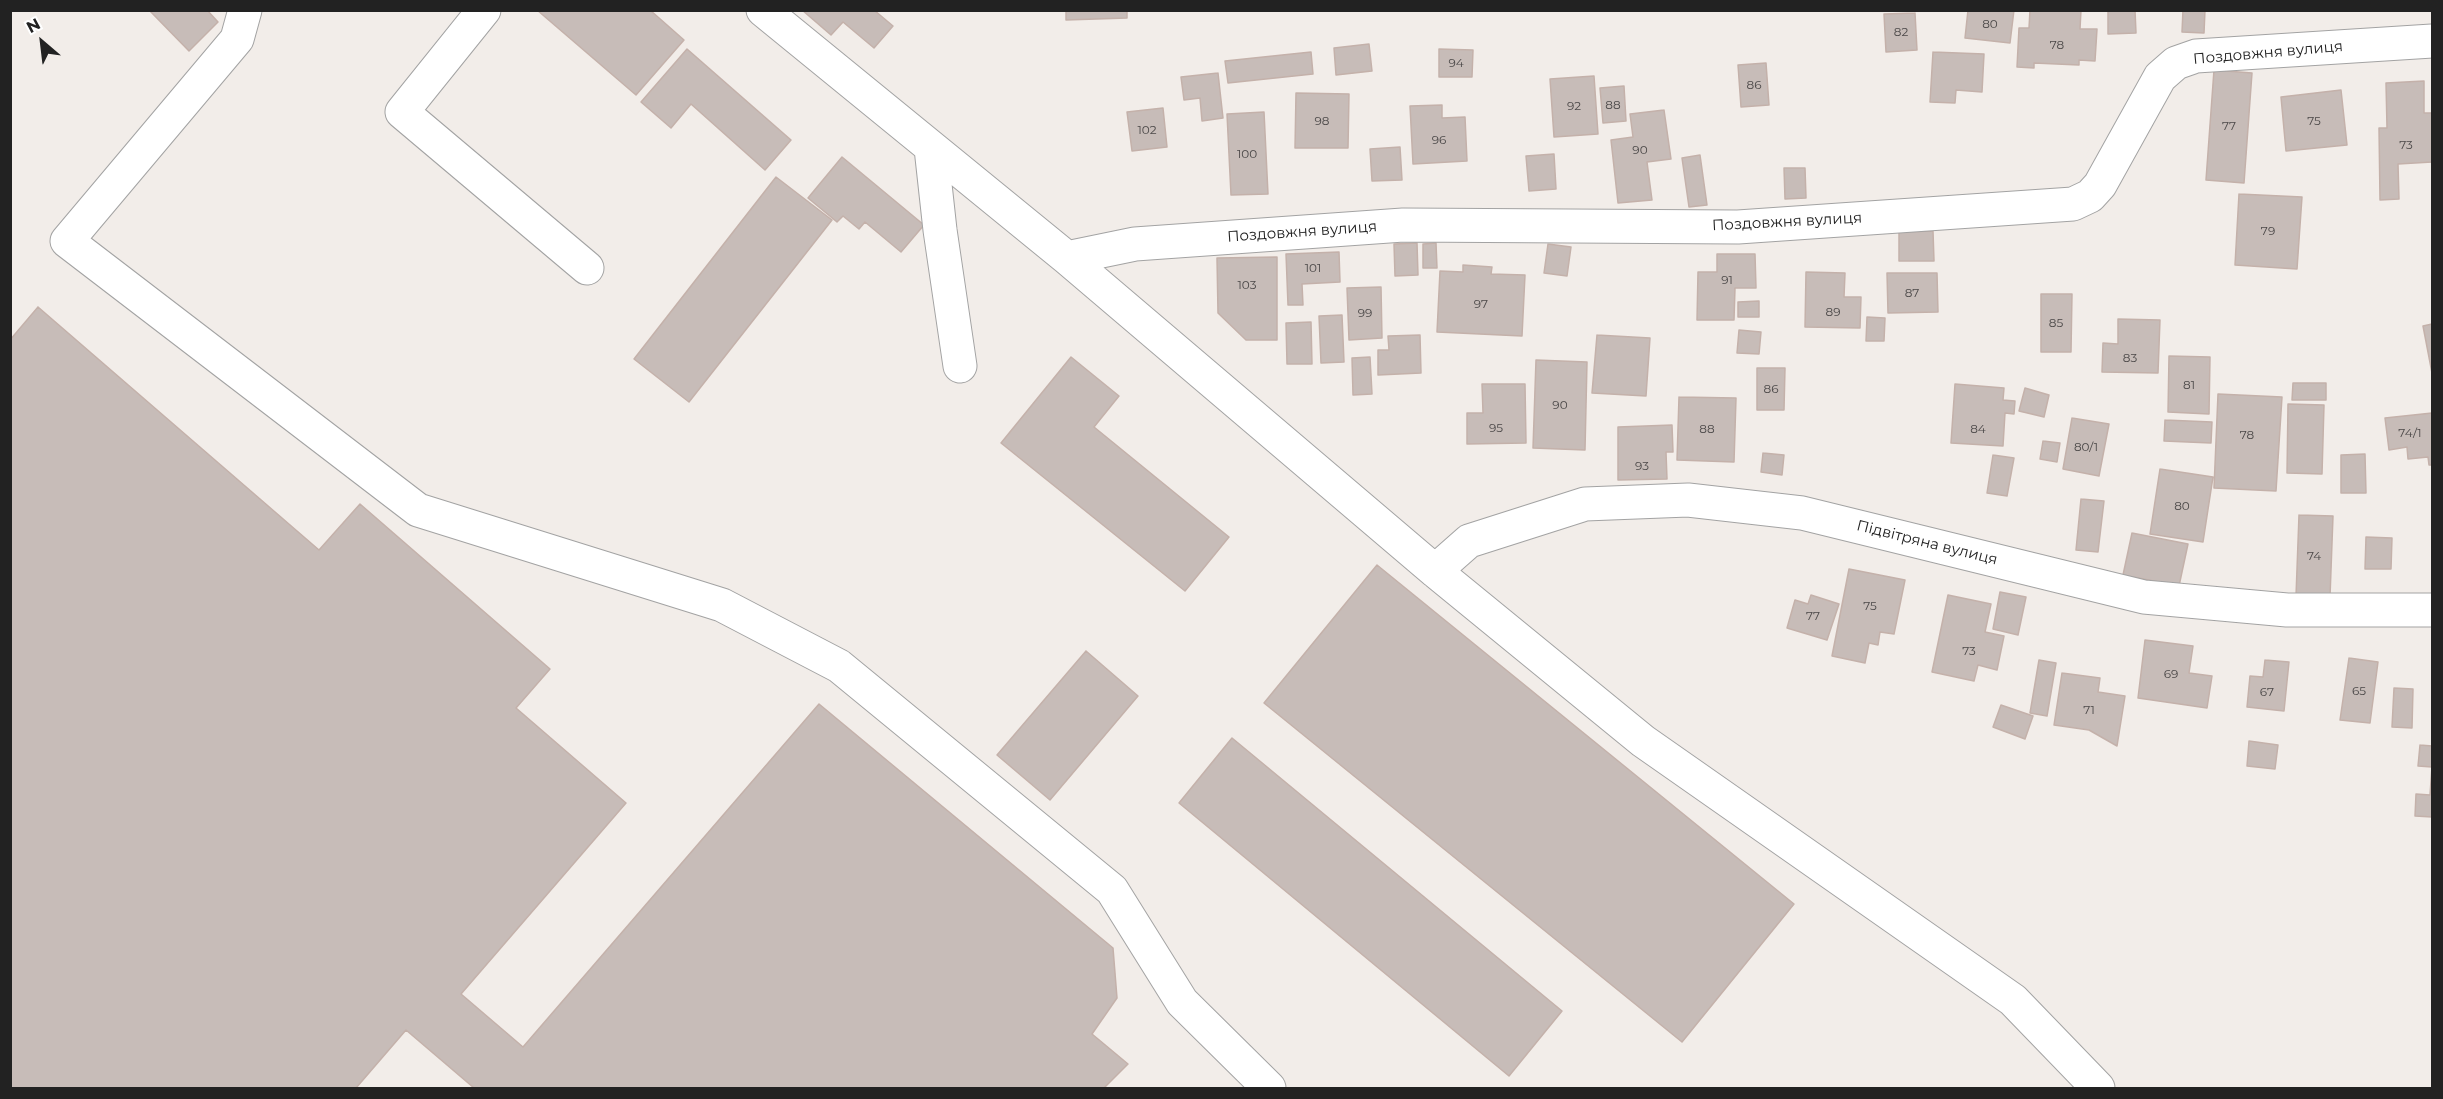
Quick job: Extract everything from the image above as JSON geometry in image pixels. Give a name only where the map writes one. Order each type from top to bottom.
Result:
[{"type":"street","points":[[245,10],[237,39],[67,241],[418,510],[722,605],[839,666],[1112,890],[1182,1002],[1269,1089]]},
{"type":"street","points":[[484,10],[402,112],[586,268]]},
{"type":"street","points":[[762,10],[1066,258],[1435,571],[1643,741],[2013,1000],[2098,1089]]},
{"type":"street","name":"Поздовжня вулиця","points":[[1066,258],[1135,244],[1403,225],[1738,226],[2073,204],[2090,196],[2100,185],[2160,77],[2176,63],[2196,56],[2433,41]]},
{"type":"street","points":[[931,148],[940,230],[960,366]]},
{"type":"street","name":"Підвітряна вулиця","points":[[1435,571],[1469,541],[1585,504],[1688,500],[1802,513],[2144,597],[2288,610],[2433,610]]},
{"type":"building","points":[[149,10],[207,10],[218,22],[189,51]]},
{"type":"building","points":[[537,10],[650,10],[684,40],[636,95]]},
{"type":"building","points":[[802,10],[874,10],[893,26],[874,48],[843,22],[831,35]]},
{"type":"building","points":[[1066,10],[1127,10],[1127,18],[1066,20]]},
{"type":"building","points":[[1968,10],[2014,10],[2010,43],[1965,38]]},
{"type":"building","points":[[2030,10],[2081,10],[2080,29],[2097,29],[2095,61],[2079,60],[2079,65],[2034,63],[2034,68],[2017,67],[2019,28],[2029,28]]},
{"type":"building","points":[[2108,10],[2135,10],[2136,33],[2108,34]]},
{"type":"building","points":[[2183,10],[2205,10],[2204,33],[2182,32]]},
{"type":"building","points":[[1915,13],[1917,50],[1886,52],[1884,14]]},
{"type":"building","points":[[1369,44],[1372,71],[1336,75],[1334,48]]},
{"type":"building","points":[[687,49],[791,140],[765,170],[691,104],[671,128],[641,102]]},
{"type":"building","points":[[1439,49],[1473,50],[1472,77],[1439,77]]},
{"type":"building","points":[[1311,52],[1313,74],[1228,83],[1225,61]]},
{"type":"building","points":[[1933,52],[1984,54],[1982,92],[1956,90],[1955,103],[1930,102]]},
{"type":"building","points":[[1766,63],[1769,105],[1741,107],[1738,65]]},
{"type":"building","points":[[2214,70],[2252,73],[2244,183],[2206,180]]},
{"type":"building","points":[[1218,73],[1223,118],[1202,121],[1200,98],[1184,100],[1181,77]]},
{"type":"building","points":[[1594,76],[1598,134],[1554,137],[1550,79]]},
{"type":"building","points":[[2424,81],[2424,113],[2432,113],[2432,162],[2398,164],[2399,199],[2380,200],[2379,128],[2387,128],[2386,83]]},
{"type":"building","points":[[1624,86],[1626,121],[1603,123],[1600,88]]},
{"type":"building","points":[[2341,90],[2347,145],[2286,151],[2281,97]]},
{"type":"building","points":[[1296,93],[1349,94],[1348,148],[1295,148]]},
{"type":"building","points":[[1442,105],[1442,118],[1465,117],[1467,161],[1413,164],[1410,106]]},
{"type":"building","points":[[1163,108],[1167,147],[1132,151],[1127,112]]},
{"type":"building","points":[[1664,110],[1671,159],[1647,162],[1652,200],[1618,203],[1611,140],[1633,137],[1630,114]]},
{"type":"building","points":[[1264,112],[1268,194],[1231,195],[1227,114]]},
{"type":"building","points":[[1400,147],[1402,180],[1372,181],[1370,149]]},
{"type":"building","points":[[1554,154],[1556,189],[1529,191],[1526,156]]},
{"type":"building","points":[[1700,155],[1707,205],[1689,207],[1682,158]]},
{"type":"building","points":[[842,157],[924,225],[901,252],[865,222],[859,229],[843,216],[837,222],[808,198]]},
{"type":"building","points":[[1784,168],[1805,168],[1806,198],[1785,199]]},
{"type":"building","points":[[776,177],[832,220],[689,402],[634,359]]},
{"type":"building","points":[[2239,194],[2302,197],[2297,269],[2235,265]]},
{"type":"building","points":[[1933,231],[1934,261],[1899,261],[1899,232]]},
{"type":"building","points":[[1417,243],[1418,275],[1395,276],[1394,244]]},
{"type":"building","points":[[1436,243],[1437,268],[1423,268],[1423,244]]},
{"type":"building","points":[[1548,244],[1571,247],[1567,276],[1544,273]]},
{"type":"building","points":[[1339,252],[1340,282],[1302,284],[1303,305],[1288,305],[1286,254]]},
{"type":"building","points":[[1717,254],[1755,254],[1756,288],[1735,288],[1734,320],[1697,320],[1698,272],[1717,272]]},
{"type":"building","points":[[1277,257],[1277,340],[1246,340],[1218,313],[1217,258]]},
{"type":"building","points":[[1463,265],[1492,267],[1491,274],[1525,275],[1522,336],[1437,332],[1440,271],[1463,272]]},
{"type":"building","points":[[1806,272],[1845,273],[1844,297],[1861,297],[1860,328],[1805,327]]},
{"type":"building","points":[[1887,273],[1937,273],[1938,312],[1888,313]]},
{"type":"building","points":[[1381,287],[1382,338],[1349,340],[1347,288]]},
{"type":"building","points":[[2041,294],[2072,294],[2071,352],[2041,352]]},
{"type":"building","points":[[1759,301],[1759,317],[1738,317],[1738,302]]},
{"type":"building","points":[[38,307],[319,550],[360,504],[550,669],[516,708],[626,803],[461,994],[523,1047],[819,704],[1113,948],[1117,998],[1092,1034],[1128,1064],[1104,1088],[474,1088],[406,1030],[356,1088],[10,1088],[10,340]]},
{"type":"building","points":[[1342,315],[1344,362],[1321,363],[1319,316]]},
{"type":"building","points":[[1867,317],[1885,318],[1884,341],[1866,341]]},
{"type":"building","points":[[2118,319],[2160,320],[2158,373],[2102,372],[2103,343],[2118,344]]},
{"type":"building","points":[[1311,322],[1312,364],[1287,364],[1286,323]]},
{"type":"building","points":[[2432,324],[2432,373],[2423,326]]},
{"type":"building","points":[[1739,330],[1761,332],[1759,354],[1737,353]]},
{"type":"building","points":[[1420,335],[1421,373],[1378,375],[1378,350],[1389,350],[1388,336]]},
{"type":"building","points":[[1597,335],[1650,338],[1646,396],[1592,393]]},
{"type":"building","points":[[2169,356],[2210,357],[2209,414],[2168,412]]},
{"type":"building","points":[[1071,357],[1119,396],[1094,427],[1229,537],[1185,591],[1001,443]]},
{"type":"building","points":[[1370,357],[1372,394],[1353,395],[1352,358]]},
{"type":"building","points":[[1536,360],[1587,362],[1585,450],[1533,448]]},
{"type":"building","points":[[1757,368],[1785,368],[1784,410],[1757,410]]},
{"type":"building","points":[[2293,383],[2326,383],[2326,400],[2292,400]]},
{"type":"building","points":[[1482,384],[1525,384],[1526,443],[1467,444],[1467,413],[1483,413]]},
{"type":"building","points":[[1955,384],[2004,388],[2003,400],[2015,401],[2014,414],[2005,413],[2003,446],[1951,443]]},
{"type":"building","points":[[2025,388],[2049,395],[2044,417],[2019,411]]},
{"type":"building","points":[[2218,394],[2282,397],[2276,491],[2214,488]]},
{"type":"building","points":[[1679,397],[1736,398],[1734,462],[1677,460]]},
{"type":"building","points":[[2288,404],[2324,405],[2322,474],[2287,473]]},
{"type":"building","points":[[2432,413],[2432,465],[2429,465],[2428,457],[2408,459],[2407,447],[2389,450],[2385,418]]},
{"type":"building","points":[[2072,418],[2109,424],[2099,476],[2063,469]]},
{"type":"building","points":[[2165,420],[2212,422],[2211,443],[2164,441]]},
{"type":"building","points":[[1672,425],[1673,452],[1666,452],[1667,479],[1618,480],[1618,427]]},
{"type":"building","points":[[2043,441],[2060,443],[2057,462],[2040,459]]},
{"type":"building","points":[[1763,453],[1784,455],[1782,475],[1761,472]]},
{"type":"building","points":[[2365,454],[2366,493],[2341,493],[2341,455]]},
{"type":"building","points":[[1993,455],[2014,458],[2007,496],[1987,493]]},
{"type":"building","points":[[2160,469],[2213,477],[2203,542],[2150,534]]},
{"type":"building","points":[[2081,499],[2104,501],[2098,552],[2076,550]]},
{"type":"building","points":[[2299,515],[2333,516],[2330,597],[2296,596]]},
{"type":"building","points":[[2132,533],[2188,544],[2179,586],[2123,575]]},
{"type":"building","points":[[2366,537],[2392,538],[2391,569],[2365,569]]},
{"type":"building","points":[[1377,565],[1794,904],[1682,1042],[1264,703]]},
{"type":"building","points":[[1849,569],[1905,580],[1894,634],[1880,632],[1878,645],[1869,643],[1865,663],[1832,656]]},
{"type":"building","points":[[2000,592],[2026,597],[2018,635],[1993,629]]},
{"type":"building","points":[[1811,595],[1839,604],[1827,640],[1787,628],[1795,600],[1808,604]]},
{"type":"building","points":[[1948,595],[1991,604],[1985,632],[2004,636],[1997,670],[1978,665],[1974,681],[1932,672]]},
{"type":"building","points":[[2145,640],[2193,646],[2189,673],[2212,676],[2207,708],[2138,698]]},
{"type":"building","points":[[1086,651],[1138,696],[1050,800],[997,755]]},
{"type":"building","points":[[2349,658],[2378,662],[2370,723],[2340,720]]},
{"type":"building","points":[[2039,660],[2056,663],[2047,716],[2030,713]]},
{"type":"building","points":[[2265,660],[2289,662],[2284,711],[2247,707],[2250,676],[2263,677]]},
{"type":"building","points":[[2062,673],[2100,678],[2098,692],[2125,696],[2117,746],[2089,730],[2054,725]]},
{"type":"building","points":[[2394,688],[2413,689],[2412,728],[2392,727]]},
{"type":"building","points":[[2001,705],[2033,716],[2025,739],[1993,727]]},
{"type":"building","points":[[1232,738],[1562,1011],[1509,1076],[1179,803]]},
{"type":"building","points":[[2249,741],[2278,745],[2275,769],[2247,766]]},
{"type":"building","points":[[2420,745],[2432,746],[2432,767],[2418,766]]},
{"type":"building","points":[[2432,767],[2432,817],[2415,816],[2416,794],[2430,795]]}]
